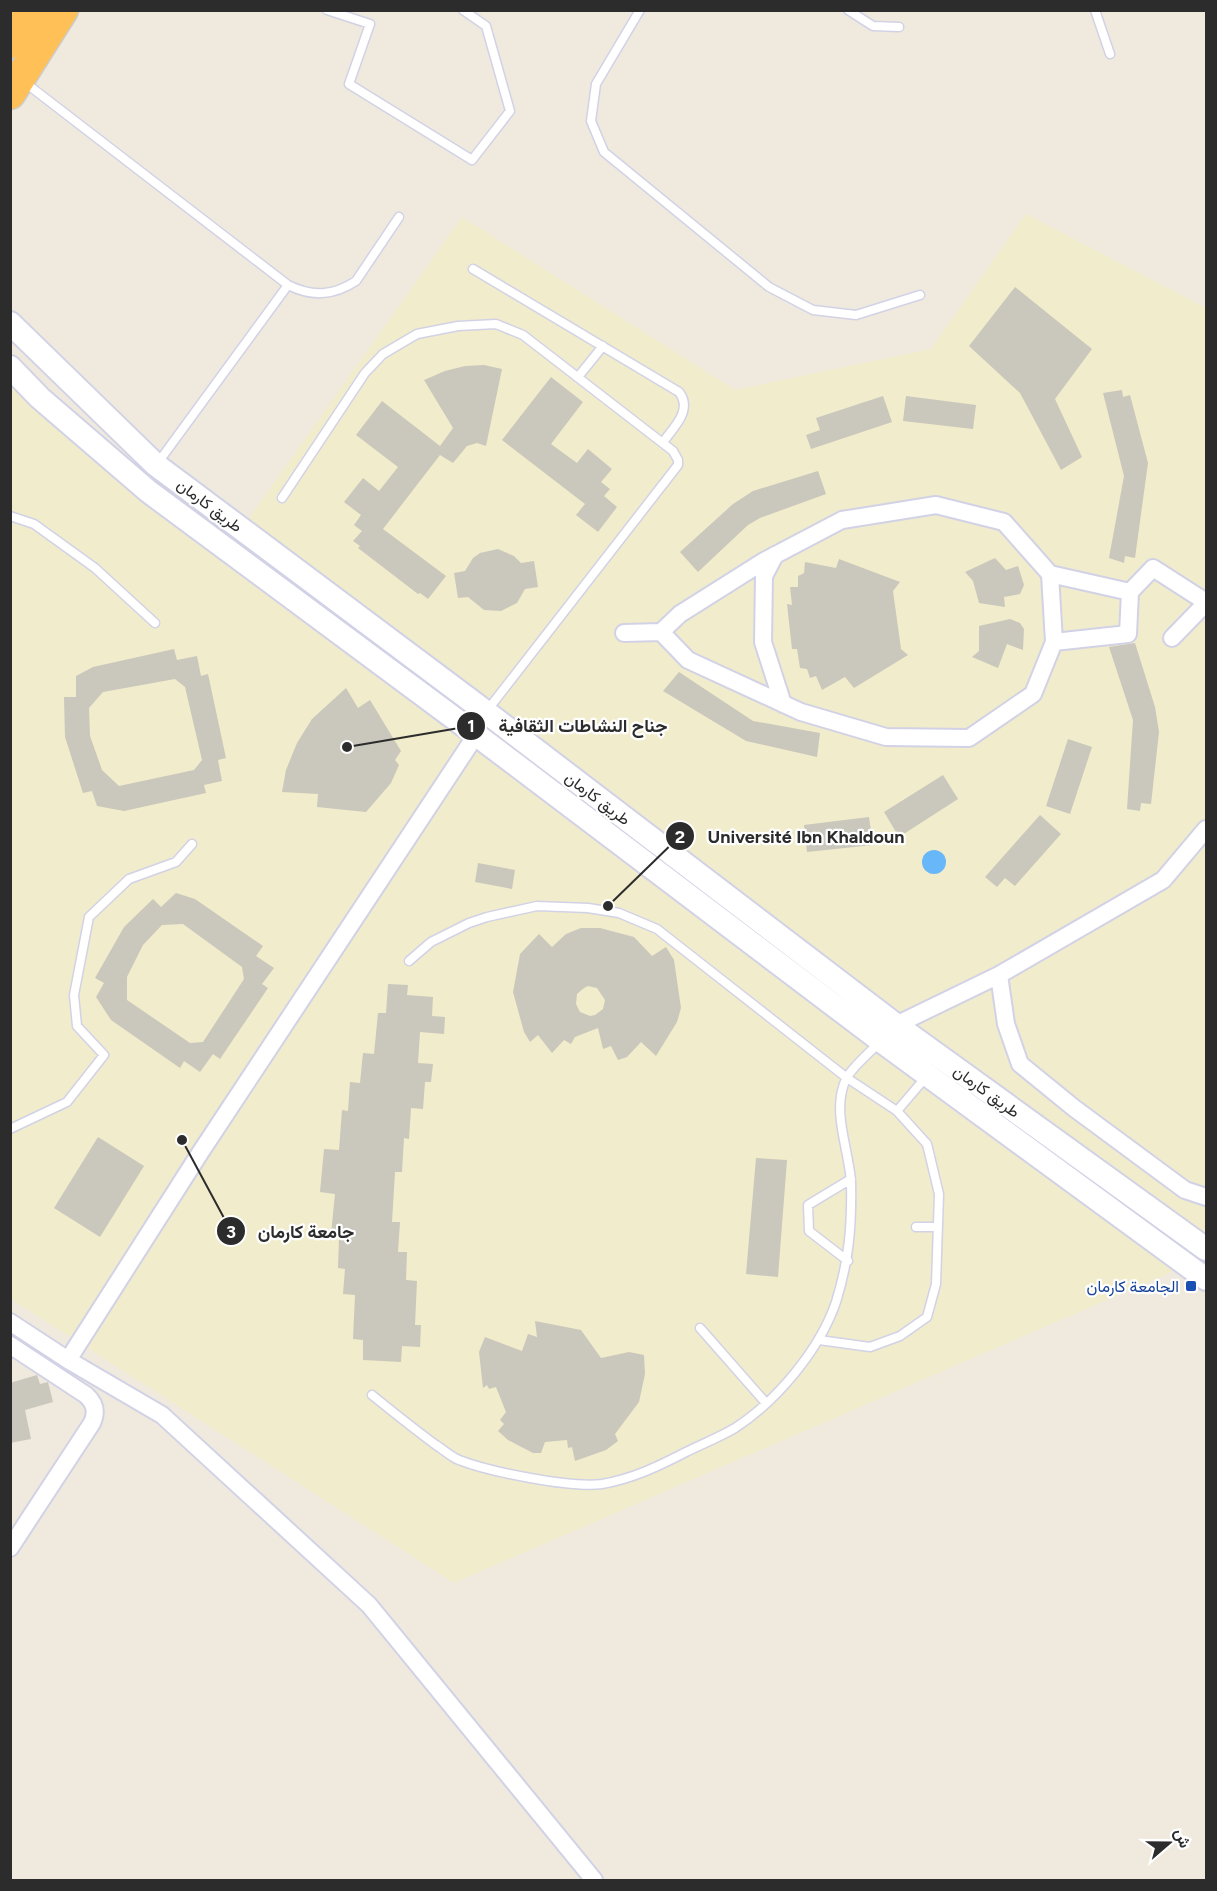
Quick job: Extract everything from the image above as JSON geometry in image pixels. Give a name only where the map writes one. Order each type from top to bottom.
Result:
[{"type":"highway","points":[[10,43],[32,10]]},
{"type":"highway","points":[[15,86],[63,10]]},
{"type":"street","name":"طريق كارمان","points":[[10,323],[156,465],[486,713],[888,1033],[928,1075],[1206,1279]]},
{"type":"street","name":"طريق كارمان","points":[[10,367],[40,398],[148,491],[476,735],[888,1033],[1206,1249]]},
{"type":"street","points":[[624,633],[661,632],[680,614],[775,555],[842,520],[936,505],[1004,522],[1050,574],[1130,592]]},
{"type":"street","points":[[775,555],[765,576],[763,642],[783,704]]},
{"type":"street","points":[[1054,642],[1128,634],[1130,592],[1153,568],[1206,603],[1172,638]]},
{"type":"street","points":[[661,632],[688,660],[801,712],[886,737],[969,738],[1033,694],[1054,642],[1050,574]]},
{"type":"street","points":[[68,1360],[207,1143],[476,735]]},
{"type":"street","points":[[888,1033],[999,975],[1163,880],[1206,830]]},
{"type":"street","points":[[999,975],[1006,1024],[1020,1064],[1074,1108],[1185,1190],[1206,1197]]},
{"type":"street","points":[[10,1322],[68,1360],[162,1415],[369,1605],[594,1881]]},
{"type":"street","points":[[10,1345],[86,1395],[94,1405],[95,1411],[92,1423],[10,1548]]},
{"type":"lane","points":[[327,10],[370,24],[350,84],[472,160],[510,111],[486,26],[463,10]]},
{"type":"lane","points":[[640,10],[596,84],[591,122],[604,152],[770,287],[813,310],[856,315],[920,295]]},
{"type":"lane","points":[[848,10],[873,26],[899,27]]},
{"type":"lane","points":[[1095,10],[1110,54]]},
{"type":"lane","points":[[15,86],[288,285],[304,292],[323,294],[346,288],[356,281],[399,217]]},
{"type":"lane","points":[[473,269],[679,392],[685,406],[684,413],[663,442]]},
{"type":"lane","points":[[156,465],[288,285]]},
{"type":"lane","points":[[282,498],[366,373],[383,354],[417,334],[458,326],[496,324],[524,334],[677,455],[678,465],[486,713]]},
{"type":"lane","points":[[578,377],[603,346]]},
{"type":"lane","points":[[10,516],[34,524],[95,568],[155,623]]},
{"type":"lane","points":[[10,1129],[67,1102],[104,1054],[77,1026],[74,995],[89,917],[129,879],[176,862],[192,844]]},
{"type":"lane","points":[[409,961],[431,942],[469,923],[487,917],[537,906],[588,908],[618,913],[657,929],[847,1078],[897,1111],[927,1144],[939,1194],[936,1284],[927,1317],[900,1336],[870,1347],[819,1340]]},
{"type":"lane","points":[[372,1395],[457,1460],[556,1482],[601,1484],[648,1472],[735,1427],[766,1403],[794,1374],[819,1340],[835,1305],[848,1262],[852,1221],[851,1179],[840,1109],[847,1078],[888,1033]]},
{"type":"lane","points":[[897,1111],[928,1075]]},
{"type":"lane","points":[[848,1262],[809,1231],[808,1205],[851,1179]]},
{"type":"lane","points":[[916,1227],[938,1227]]},
{"type":"lane","points":[[700,1328],[766,1403]]},
{"type":"shaded area","points":[[1026,214],[1206,308],[1206,1257],[454,1583],[11,1299],[10,369],[223,555],[462,217],[735,390],[931,349]]},
{"type":"water","points":[[934,850],[943,853],[946,862],[943,871],[934,874],[925,871],[922,862],[925,853]]},
{"type":"building","points":[[1015,287],[1092,349],[1055,399],[1082,457],[1061,470],[1020,393],[969,346]]},
{"type":"building","points":[[484,365],[502,369],[486,446],[477,443],[467,446],[453,463],[440,455],[383,529],[446,576],[428,599],[418,594],[358,548],[360,546],[353,541],[362,531],[354,525],[361,515],[344,502],[363,478],[379,491],[398,467],[356,435],[382,401],[440,446],[453,428],[424,380],[465,366]]},
{"type":"building","points":[[551,377],[583,402],[551,444],[577,463],[588,449],[612,469],[601,482],[610,489],[604,496],[617,507],[598,532],[576,515],[585,504],[502,440]]},
{"type":"building","points":[[1122,390],[1123,397],[1130,395],[1148,463],[1135,558],[1125,556],[1124,563],[1109,558],[1124,476],[1103,393]]},
{"type":"building","points":[[883,396],[892,422],[811,449],[806,435],[820,430],[816,418]]},
{"type":"building","points":[[906,396],[976,405],[973,429],[903,421]]},
{"type":"building","points":[[818,471],[826,494],[760,518],[748,525],[698,572],[680,552],[733,504],[753,491]]},
{"type":"building","points":[[498,549],[514,556],[521,563],[534,561],[538,587],[525,589],[517,603],[501,611],[484,610],[468,597],[458,598],[454,573],[465,571],[473,558],[480,553]]},
{"type":"building","points":[[995,558],[1006,570],[1018,566],[1024,585],[1020,594],[1004,597],[1005,607],[979,603],[973,581],[965,572]]},
{"type":"building","points":[[839,559],[900,582],[893,591],[901,649],[908,655],[854,688],[845,677],[822,690],[816,676],[810,678],[807,669],[800,668],[797,649],[792,649],[787,604],[792,605],[790,587],[798,587],[798,576],[804,573],[805,562],[836,568]]},
{"type":"building","points":[[1010,619],[1020,623],[1024,629],[1023,650],[1007,644],[998,668],[972,657],[979,651],[979,626]]},
{"type":"building","points":[[1135,643],[1155,707],[1159,732],[1151,804],[1141,803],[1140,811],[1127,809],[1133,720],[1109,647]]},
{"type":"building","points":[[174,649],[177,660],[197,656],[201,676],[208,674],[226,758],[218,760],[222,781],[204,785],[206,793],[124,811],[97,806],[92,791],[83,793],[65,737],[64,697],[76,697],[76,676],[93,667]],"holes":[[[175,679],[185,687],[202,760],[194,770],[119,786],[102,770],[90,736],[89,708],[103,692]]]},
{"type":"building","points":[[679,672],[753,721],[820,733],[817,757],[746,741],[663,691]]},
{"type":"building","points":[[346,688],[358,708],[370,700],[401,751],[395,760],[399,765],[391,783],[366,812],[317,807],[318,794],[282,792],[286,770],[297,743],[312,719]]},
{"type":"building","points":[[1068,739],[1092,747],[1070,814],[1046,806]]},
{"type":"building","points":[[943,775],[958,799],[899,837],[884,812]]},
{"type":"building","points":[[1040,815],[1061,834],[1015,886],[1005,878],[997,887],[985,877]]},
{"type":"building","points":[[869,817],[873,845],[807,852],[804,825]]},
{"type":"building","points":[[478,863],[515,870],[512,889],[475,882]]},
{"type":"building","points":[[176,893],[195,899],[263,946],[256,956],[274,968],[262,984],[268,988],[220,1059],[213,1054],[200,1072],[184,1061],[180,1068],[111,1020],[96,997],[104,983],[95,978],[124,927],[153,899],[161,907]],"holes":[[[183,924],[242,967],[244,979],[203,1042],[190,1043],[127,1000],[127,977],[143,945],[162,925]]]},
{"type":"building","points":[[581,928],[600,928],[634,937],[652,956],[666,947],[674,960],[681,1008],[677,1022],[656,1056],[641,1042],[627,1057],[618,1060],[611,1046],[603,1049],[598,1028],[575,1037],[571,1044],[564,1040],[552,1053],[538,1035],[530,1042],[524,1032],[513,992],[520,954],[539,934],[552,947],[566,934]],"holes":[[[588,986],[597,988],[605,1000],[603,1009],[590,1016],[580,1012],[576,1004],[577,994]]]},
{"type":"building","points":[[388,984],[408,985],[407,995],[433,997],[432,1016],[445,1017],[444,1034],[420,1032],[418,1063],[433,1064],[431,1082],[425,1082],[423,1109],[411,1108],[409,1139],[404,1138],[402,1172],[395,1172],[392,1222],[400,1222],[398,1252],[407,1252],[406,1280],[417,1281],[415,1325],[421,1325],[420,1347],[402,1346],[401,1362],[363,1360],[363,1340],[353,1339],[355,1295],[343,1294],[345,1269],[338,1268],[339,1237],[331,1234],[335,1194],[320,1192],[324,1149],[339,1150],[342,1110],[348,1111],[350,1082],[360,1083],[363,1053],[374,1054],[378,1013],[386,1013]]},
{"type":"building","points":[[98,1137],[144,1166],[100,1237],[54,1208]]},
{"type":"building","points":[[756,1158],[787,1160],[778,1277],[746,1274]]},
{"type":"building","points":[[535,1321],[581,1330],[601,1358],[629,1352],[644,1355],[645,1374],[639,1402],[615,1434],[618,1441],[606,1450],[575,1461],[572,1447],[568,1448],[567,1440],[545,1442],[541,1453],[533,1453],[508,1440],[498,1431],[504,1424],[500,1420],[506,1412],[496,1387],[489,1389],[487,1385],[483,1388],[479,1352],[485,1337],[522,1351],[528,1334],[537,1337]]},
{"type":"building","points":[[37,1375],[40,1384],[48,1382],[53,1402],[25,1410],[31,1439],[10,1443],[10,1383]]},
{"type":"place","name":"جناح النشاطات الثقافية","points":[[347,747]]},
{"type":"place","name":"Université Ibn Khaldoun","points":[[608,906]]},
{"type":"place","name":"جامعة كارمان","points":[[182,1140]]},
{"type":"place","name":"الجامعة كارمان","points":[[1191,1286]]}]
